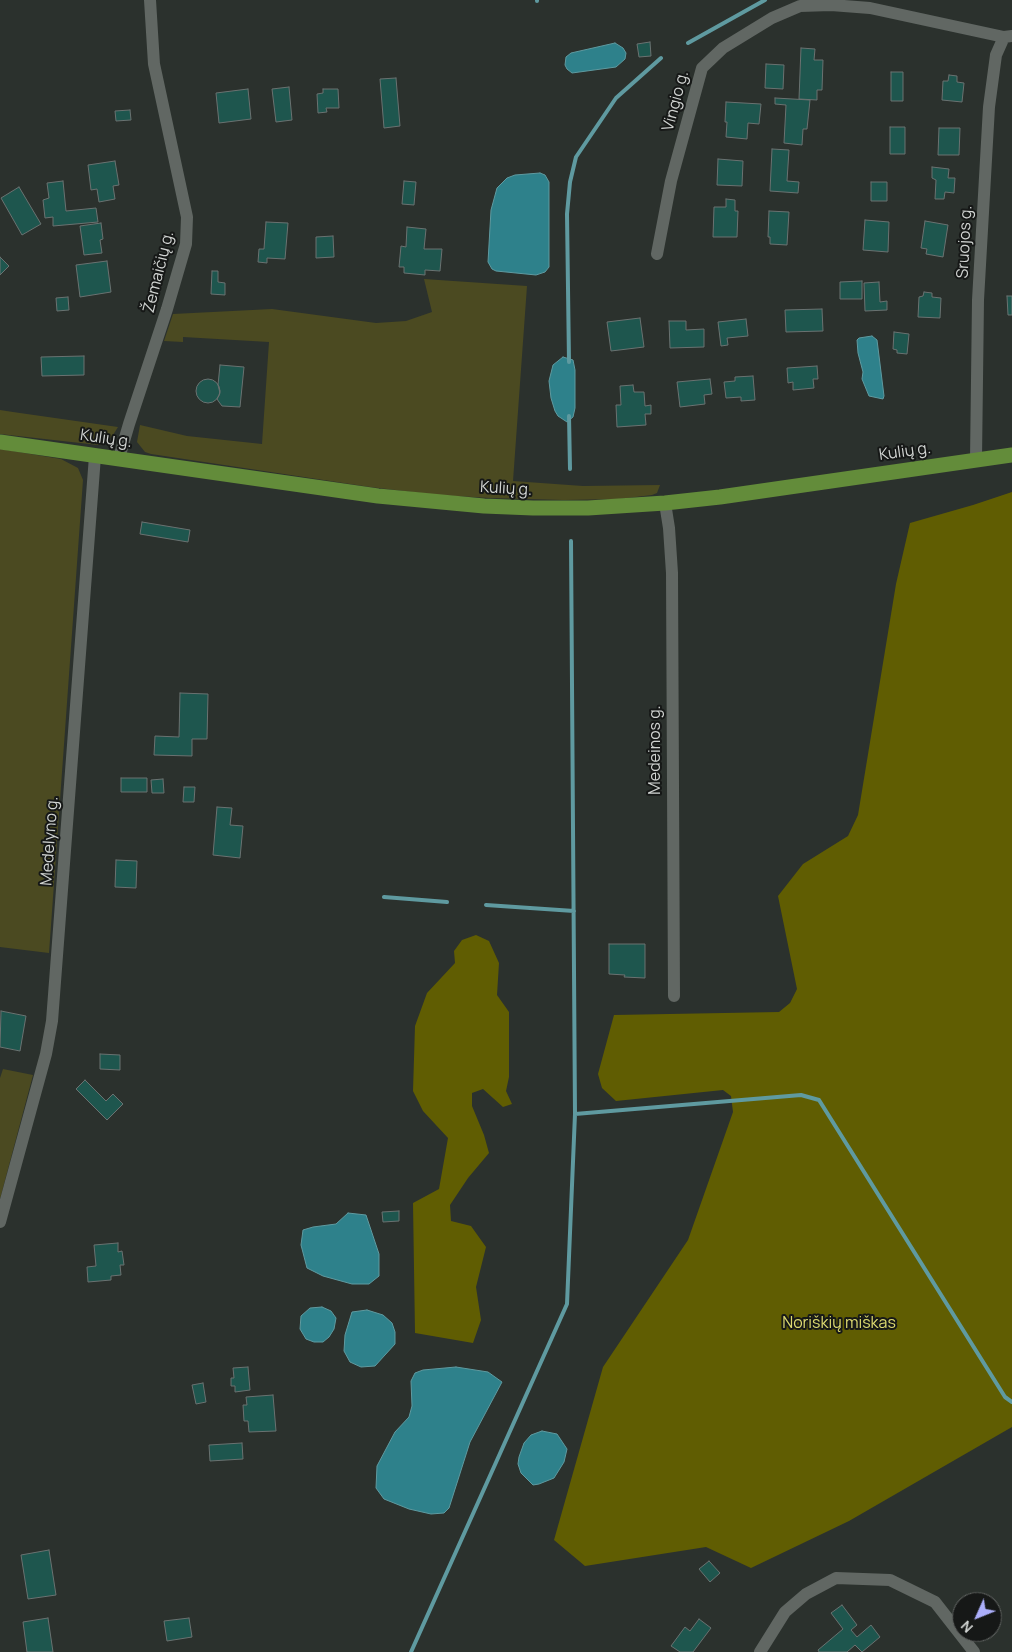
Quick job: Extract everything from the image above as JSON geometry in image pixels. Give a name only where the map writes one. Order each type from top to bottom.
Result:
[{"type":"main road","name":"Kulių g.","points":[[0,442],[369,495],[430,502],[532,508],[588,508],[720,497],[1012,455]]},
{"type":"street","name":"Žemaičių g.","points":[[119,458],[128,424],[167,309],[186,244],[187,217],[154,64],[150,0]]},
{"type":"street","name":"Vingio g.","points":[[657,254],[670,182],[702,68],[723,48],[772,18],[800,6],[823,5],[870,8],[1008,37]]},
{"type":"street","name":"Sruojos g.","points":[[976,459],[978,300],[990,107],[996,55],[1008,37]]},
{"type":"street","name":"Medelyno g.","points":[[0,1222],[46,1054],[52,1021],[95,456]]},
{"type":"street","name":"Medeinos g.","points":[[665,503],[672,573],[674,996]]},
{"type":"street","points":[[760,1652],[785,1612],[806,1594],[836,1578],[890,1580],[935,1602],[951,1620],[974,1652]]},
{"type":"shaded area","points":[[424,279],[527,286],[513,481],[583,486],[660,485],[657,493],[619,499],[564,500],[438,495],[370,487],[151,454],[145,452],[137,442],[140,425],[187,436],[262,444],[269,342],[183,337],[183,342],[164,341],[173,314],[272,309],[376,323],[406,321],[432,312]]},
{"type":"shaded area","points":[[0,410],[118,427],[105,443],[98,445],[0,434]]},
{"type":"shaded area","points":[[0,449],[61,459],[78,468],[83,480],[49,953],[0,947]]},
{"type":"shaded area","points":[[3,1069],[33,1075],[0,1199],[0,1078]]},
{"type":"green space","name":"Noriškių miškas","points":[[1012,492],[1012,1427],[849,1521],[751,1568],[706,1547],[585,1566],[554,1540],[603,1367],[688,1240],[733,1112],[731,1096],[723,1090],[616,1101],[602,1088],[598,1074],[614,1015],[779,1012],[790,1003],[797,989],[778,896],[803,864],[848,836],[858,815],[896,584],[910,523]]},
{"type":"green space","points":[[476,935],[489,941],[499,963],[497,995],[509,1012],[509,1077],[506,1091],[512,1104],[503,1107],[483,1089],[472,1093],[472,1106],[489,1153],[468,1178],[450,1205],[451,1221],[471,1226],[486,1247],[476,1287],[481,1320],[473,1343],[415,1333],[413,1203],[439,1189],[448,1138],[423,1111],[413,1091],[415,1026],[427,993],[455,963],[454,951],[462,940]]},
{"type":"water","points":[[615,43],[623,48],[626,53],[625,59],[616,67],[572,73],[565,65],[566,57],[571,53]]},
{"type":"water","points":[[540,173],[545,175],[549,182],[549,267],[545,272],[536,275],[496,271],[492,269],[488,262],[491,210],[497,188],[507,178],[515,175]]},
{"type":"water","points":[[872,336],[877,340],[883,399],[869,396],[862,379],[863,372],[857,340]]},
{"type":"water","points":[[563,357],[573,360],[575,370],[575,408],[573,417],[567,422],[558,416],[555,411],[549,381],[553,365]]},
{"type":"water","points":[[348,1213],[366,1215],[379,1254],[379,1276],[369,1284],[352,1284],[323,1276],[307,1268],[301,1245],[303,1230],[336,1224]]},
{"type":"water","points":[[322,1307],[331,1311],[336,1318],[334,1329],[323,1342],[314,1342],[306,1339],[300,1329],[301,1316],[310,1308]]},
{"type":"water","points":[[367,1310],[383,1315],[392,1323],[395,1332],[395,1344],[375,1366],[361,1367],[350,1362],[344,1351],[345,1335],[352,1312]]},
{"type":"water","points":[[456,1367],[488,1372],[502,1382],[470,1442],[449,1508],[444,1513],[431,1514],[409,1509],[384,1499],[376,1488],[377,1466],[395,1432],[409,1417],[412,1406],[411,1381],[415,1373],[423,1370]]},
{"type":"water","points":[[542,1431],[557,1434],[567,1449],[564,1462],[554,1478],[533,1485],[521,1473],[518,1464],[519,1457],[524,1443],[531,1435]]},
{"type":"building","points":[[650,42],[651,56],[639,57],[637,44]]},
{"type":"building","points":[[801,48],[815,49],[814,60],[823,60],[822,90],[817,90],[817,100],[799,99]]},
{"type":"building","points":[[766,64],[784,65],[783,89],[765,88]]},
{"type":"building","points":[[891,72],[903,72],[903,101],[891,101]]},
{"type":"building","points":[[949,75],[957,76],[957,82],[964,83],[962,102],[942,100],[943,81],[948,81]]},
{"type":"building","points":[[396,78],[400,126],[384,128],[380,79]]},
{"type":"building","points":[[289,87],[292,120],[276,122],[272,89]]},
{"type":"building","points":[[248,89],[251,119],[219,123],[216,93]]},
{"type":"building","points":[[323,89],[338,89],[339,108],[326,108],[327,112],[318,113],[317,94],[323,93]]},
{"type":"building","points":[[775,98],[810,100],[807,129],[803,129],[802,145],[784,143],[786,105],[775,104]]},
{"type":"building","points":[[726,102],[761,104],[759,124],[748,123],[747,139],[726,137]]},
{"type":"building","points":[[130,110],[131,120],[116,121],[115,111]]},
{"type":"building","points":[[890,127],[905,127],[905,154],[890,154]]},
{"type":"building","points":[[939,128],[960,128],[959,155],[938,155]]},
{"type":"building","points":[[772,149],[789,150],[787,181],[799,182],[798,193],[770,191]]},
{"type":"building","points":[[718,159],[743,161],[742,186],[717,185]]},
{"type":"building","points":[[115,161],[119,185],[113,186],[115,199],[99,202],[97,189],[91,190],[88,165]]},
{"type":"building","points":[[932,167],[949,169],[948,178],[955,178],[954,193],[945,192],[944,199],[935,199],[936,180],[932,178]]},
{"type":"building","points":[[63,181],[66,211],[96,208],[98,222],[53,226],[53,217],[45,218],[43,200],[49,198],[47,183]]},
{"type":"building","points":[[404,181],[416,182],[414,205],[402,204]]},
{"type":"building","points":[[871,182],[887,182],[887,201],[871,201]]},
{"type":"building","points":[[19,187],[41,224],[22,235],[1,198]]},
{"type":"building","points":[[726,199],[735,200],[735,211],[738,211],[737,237],[713,237],[714,207],[726,207]]},
{"type":"building","points":[[769,211],[789,212],[787,245],[770,244],[770,237],[768,237]]},
{"type":"building","points":[[865,220],[889,222],[888,252],[863,250]]},
{"type":"building","points":[[925,221],[948,225],[943,257],[926,254],[927,249],[921,248]]},
{"type":"building","points":[[266,222],[288,223],[285,259],[267,258],[267,263],[258,262],[259,249],[264,249]]},
{"type":"building","points":[[101,223],[103,239],[100,240],[102,253],[84,255],[80,226]]},
{"type":"building","points":[[407,227],[426,229],[424,249],[442,249],[440,271],[425,270],[425,275],[404,273],[404,267],[399,267],[401,246],[406,247]]},
{"type":"building","points":[[333,236],[334,257],[316,258],[316,237]]},
{"type":"building","points":[[0,257],[9,266],[0,275]]},
{"type":"building","points":[[107,261],[111,292],[80,297],[76,265]]},
{"type":"building","points":[[212,271],[218,271],[218,282],[225,283],[225,295],[211,294]]},
{"type":"building","points":[[862,281],[862,299],[840,299],[840,282]]},
{"type":"building","points":[[879,282],[880,302],[887,301],[887,310],[865,311],[864,283]]},
{"type":"building","points":[[924,292],[932,293],[932,297],[941,298],[940,318],[918,317],[919,297],[923,296]]},
{"type":"building","points":[[1007,296],[1012,296],[1012,315],[1008,315]]},
{"type":"building","points":[[68,297],[69,310],[57,311],[56,298]]},
{"type":"building","points":[[822,309],[823,331],[786,332],[785,310]]},
{"type":"building","points":[[640,318],[644,347],[611,351],[607,322]]},
{"type":"building","points":[[746,319],[748,336],[727,338],[728,345],[721,346],[718,322]]},
{"type":"building","points":[[669,321],[686,321],[686,330],[704,329],[704,347],[670,348]]},
{"type":"building","points":[[894,332],[909,334],[907,354],[897,353],[897,350],[893,349]]},
{"type":"building","points":[[84,356],[84,375],[42,376],[41,357]]},
{"type":"building","points":[[220,365],[244,367],[240,407],[222,406],[217,399],[220,393],[218,385]]},
{"type":"building","points":[[817,366],[818,379],[813,379],[814,388],[793,390],[793,382],[788,383],[787,368]]},
{"type":"building","points":[[753,376],[755,400],[741,401],[741,397],[726,398],[724,382],[735,381],[735,377]]},
{"type":"building","points":[[208,379],[217,382],[220,391],[217,400],[208,403],[199,400],[196,391],[199,382]]},
{"type":"building","points":[[710,379],[712,394],[704,395],[705,404],[680,407],[677,382]]},
{"type":"building","points":[[633,385],[634,392],[644,392],[645,406],[651,405],[651,414],[645,414],[646,425],[617,427],[616,405],[621,405],[620,386]]},
{"type":"building","points":[[142,522],[190,530],[188,542],[140,534]]},
{"type":"building","points":[[180,693],[208,694],[207,739],[192,739],[192,756],[154,755],[155,736],[179,737]]},
{"type":"building","points":[[121,778],[147,778],[147,792],[121,792]]},
{"type":"building","points":[[163,779],[164,793],[152,793],[151,780]]},
{"type":"building","points":[[184,787],[195,787],[194,802],[183,802]]},
{"type":"building","points":[[217,807],[232,808],[230,825],[243,826],[240,858],[213,855]]},
{"type":"building","points":[[116,860],[137,861],[136,888],[115,887]]},
{"type":"building","points":[[609,944],[645,944],[645,978],[609,974]]},
{"type":"building","points":[[1,1011],[26,1016],[20,1051],[0,1047]]},
{"type":"building","points":[[100,1054],[120,1055],[120,1070],[100,1069]]},
{"type":"building","points":[[85,1080],[106,1101],[113,1094],[123,1104],[107,1120],[76,1089]]},
{"type":"building","points":[[399,1211],[399,1221],[383,1222],[382,1212]]},
{"type":"building","points":[[118,1243],[118,1252],[122,1251],[124,1265],[120,1265],[121,1275],[111,1276],[111,1280],[88,1282],[87,1267],[96,1266],[94,1245]]},
{"type":"building","points":[[248,1367],[250,1390],[235,1392],[235,1386],[231,1386],[231,1378],[234,1378],[233,1368]]},
{"type":"building","points":[[203,1383],[206,1402],[196,1404],[192,1385]]},
{"type":"building","points":[[273,1395],[276,1431],[249,1432],[248,1421],[244,1421],[243,1405],[247,1405],[246,1397]]},
{"type":"building","points":[[242,1443],[243,1459],[210,1461],[209,1445]]},
{"type":"building","points":[[49,1550],[56,1595],[28,1599],[21,1555]]},
{"type":"building","points":[[709,1561],[720,1573],[710,1582],[699,1569]]},
{"type":"building","points":[[842,1605],[857,1625],[851,1630],[857,1637],[871,1625],[880,1637],[862,1652],[855,1645],[847,1652],[819,1652],[818,1650],[843,1629],[831,1613]]},
{"type":"building","points":[[48,1618],[53,1652],[27,1652],[23,1622]]},
{"type":"building","points":[[189,1618],[192,1637],[167,1641],[164,1621]]},
{"type":"building","points":[[699,1619],[711,1628],[693,1652],[680,1652],[671,1646],[685,1627],[690,1631]]},
{"type":"waterway","points":[[688,43],[765,0]]},
{"type":"waterway","points":[[569,362],[567,214],[570,182],[576,157],[616,98],[661,58]]},
{"type":"waterway","points":[[569,416],[570,469]]},
{"type":"waterway","points":[[411,1652],[567,1304],[575,1114],[571,541]]},
{"type":"waterway","points":[[384,897],[447,902]]},
{"type":"waterway","points":[[486,905],[574,911]]},
{"type":"waterway","points":[[575,1114],[801,1095],[819,1100],[1005,1397],[1012,1402]]}]
